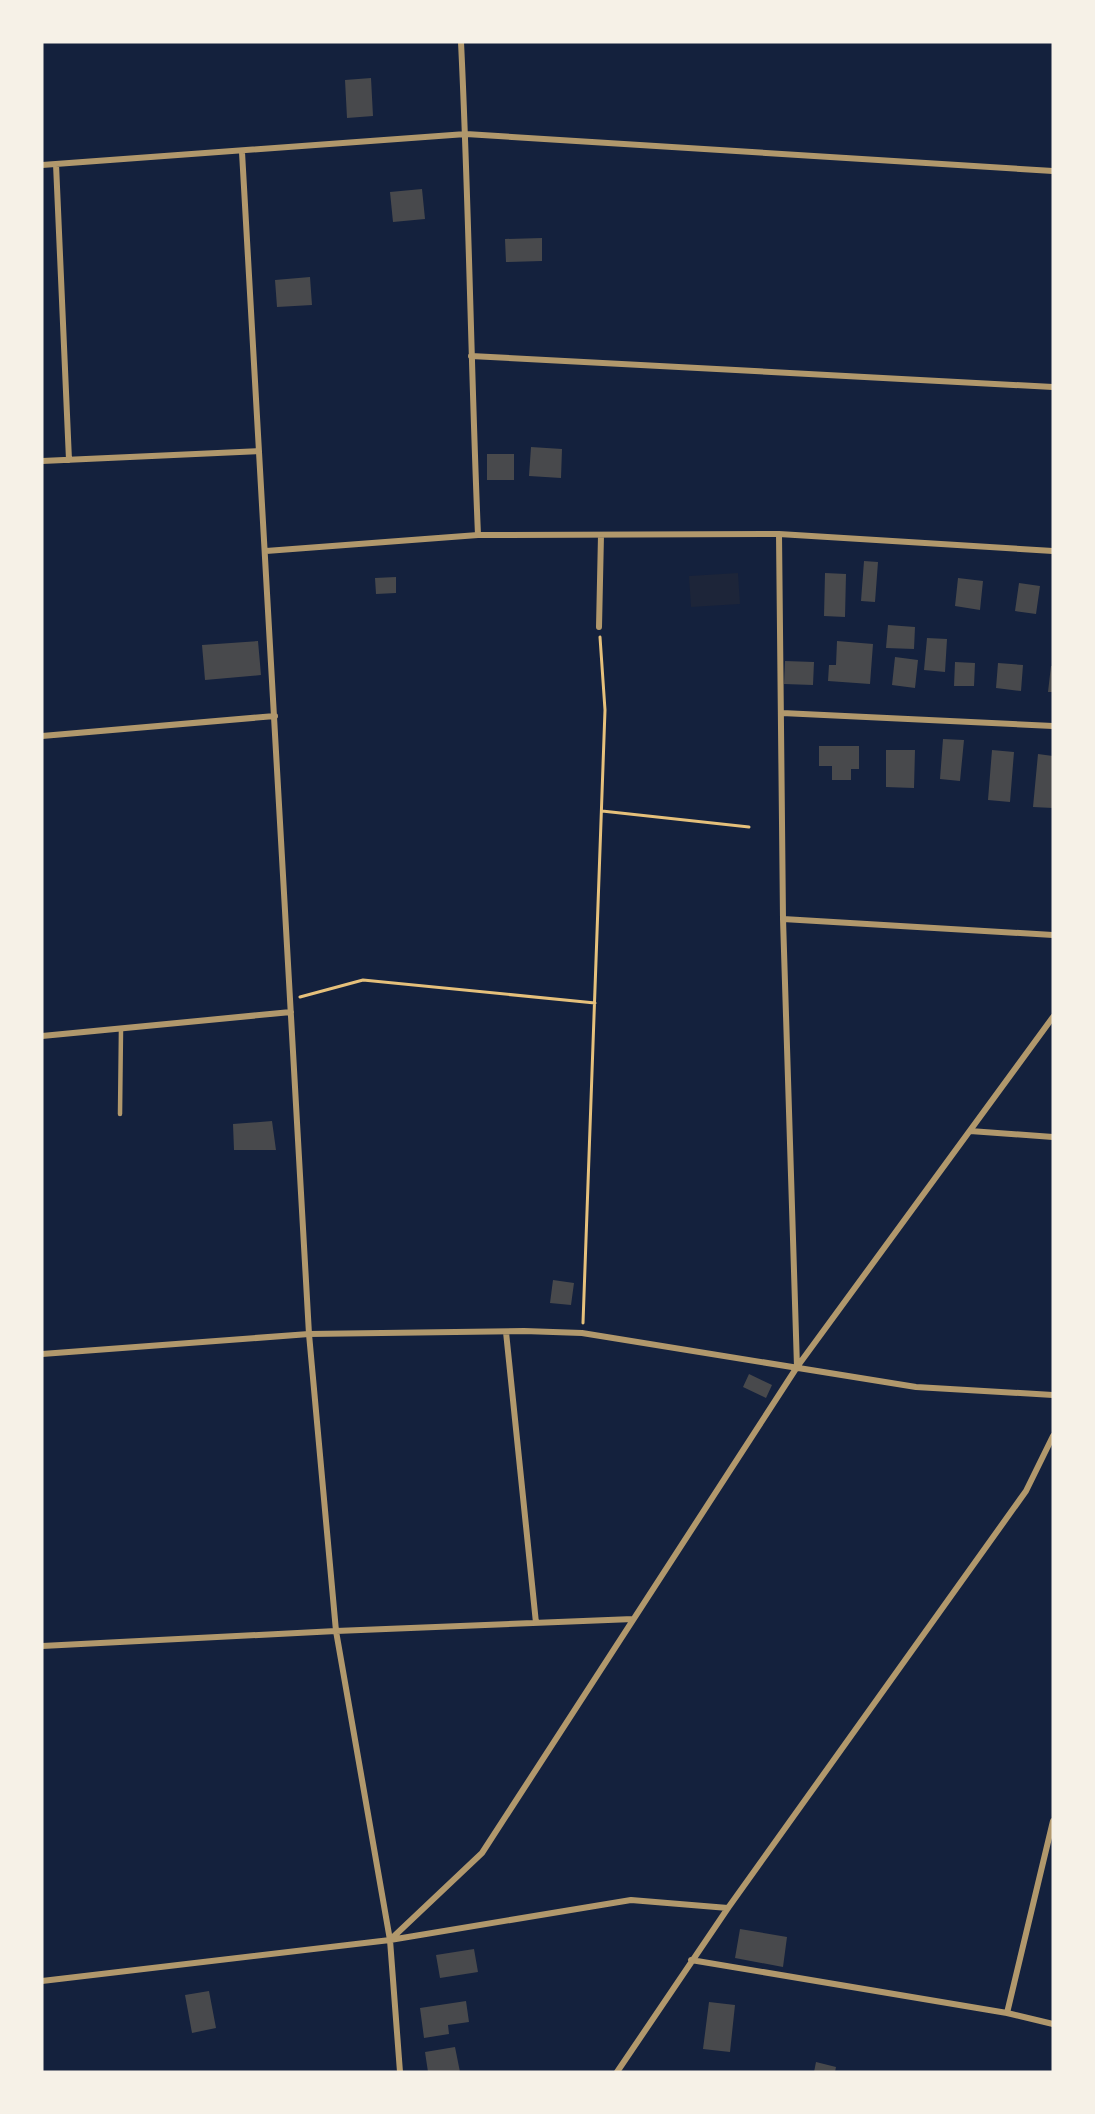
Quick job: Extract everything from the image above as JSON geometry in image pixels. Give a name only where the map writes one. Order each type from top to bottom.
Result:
[{"type":"street","points":[[461,42],[466,134],[478,535]]},
{"type":"street","points":[[42,165],[466,134],[1053,171]]},
{"type":"street","points":[[242,152],[276,716],[309,1334],[336,1631],[390,1940],[400,2072]]},
{"type":"street","points":[[56,164],[69,460]]},
{"type":"street","points":[[471,356],[1053,387]]},
{"type":"street","points":[[42,461],[259,451]]},
{"type":"street","points":[[266,550],[478,535],[779,534],[1053,551]]},
{"type":"street","points":[[779,534],[783,920],[797,1367]]},
{"type":"street","points":[[599,627],[601,535]]},
{"type":"street","points":[[782,713],[1053,726]]},
{"type":"street","points":[[42,736],[276,716]]},
{"type":"street","points":[[783,920],[1053,935]]},
{"type":"street","points":[[42,1036],[291,1012]]},
{"type":"street","points":[[390,1940],[482,1853],[797,1367],[1053,1017]]},
{"type":"street","points":[[970,1131],[1053,1137]]},
{"type":"street","points":[[506,1332],[536,1623]]},
{"type":"street","points":[[42,1354],[309,1334],[582,1333],[916,1387],[1053,1395]]},
{"type":"street","points":[[617,2072],[691,1960],[1026,1491],[1053,1436]]},
{"type":"street","points":[[42,1646],[633,1619]]},
{"type":"street","points":[[1007,2013],[1053,1821]]},
{"type":"street","points":[[42,1981],[390,1940],[631,1900],[728,1908]]},
{"type":"street","points":[[691,1960],[1007,2013],[1053,2024]]},
{"type":"lane","points":[[120,1114],[121,1029]]},
{"type":"path","points":[[582,1333],[605,710],[599,627]]},
{"type":"path","points":[[602,811],[749,827]]},
{"type":"path","points":[[290,999],[363,980],[595,1003]]},
{"type":"shaded area","points":[[738,573],[740,604],[691,607],[689,576]]},
{"type":"building","points":[[371,78],[373,116],[347,118],[345,80]]},
{"type":"building","points":[[422,189],[425,219],[393,222],[390,192]]},
{"type":"building","points":[[542,238],[542,261],[506,262],[505,239]]},
{"type":"building","points":[[310,277],[312,305],[277,307],[275,280]]},
{"type":"building","points":[[531,447],[562,449],[561,478],[529,476]]},
{"type":"building","points":[[487,454],[514,454],[514,480],[487,480]]},
{"type":"building","points":[[864,561],[878,562],[875,602],[861,601]]},
{"type":"building","points":[[825,573],[846,574],[845,617],[824,616]]},
{"type":"building","points":[[396,577],[396,593],[376,594],[375,578]]},
{"type":"building","points":[[958,578],[983,581],[980,610],[955,606]]},
{"type":"building","points":[[1019,583],[1040,586],[1036,614],[1015,611]]},
{"type":"building","points":[[888,625],[915,627],[914,649],[886,648]]},
{"type":"building","points":[[927,638],[947,639],[945,672],[924,670]]},
{"type":"building","points":[[258,641],[261,675],[205,680],[202,645]]},
{"type":"building","points":[[837,641],[873,644],[870,684],[828,681],[829,665],[836,665]]},
{"type":"building","points":[[895,657],[918,660],[915,688],[892,685]]},
{"type":"building","points":[[785,661],[814,662],[813,685],[784,684]]},
{"type":"building","points":[[955,662],[975,663],[974,686],[954,686]]},
{"type":"building","points":[[998,663],[1023,665],[1021,691],[996,688]]},
{"type":"building","points":[[1051,666],[1053,666],[1053,692],[1048,692]]},
{"type":"building","points":[[943,739],[964,740],[960,781],[940,779]]},
{"type":"building","points":[[819,746],[859,746],[859,769],[851,769],[851,780],[832,780],[832,766],[819,766]]},
{"type":"building","points":[[886,750],[915,750],[914,788],[886,787]]},
{"type":"building","points":[[992,750],[1014,752],[1010,802],[988,800]]},
{"type":"building","points":[[1038,754],[1053,756],[1053,808],[1033,807]]},
{"type":"building","points":[[272,1121],[276,1150],[234,1150],[233,1124]]},
{"type":"building","points":[[553,1280],[574,1283],[571,1305],[550,1303]]},
{"type":"building","points":[[749,1374],[772,1385],[766,1398],[743,1387]]},
{"type":"building","points":[[740,1929],[787,1937],[783,1967],[735,1958]]},
{"type":"building","points":[[474,1949],[478,1972],[440,1978],[436,1955]]},
{"type":"building","points":[[209,1991],[216,2028],[192,2033],[185,1995]]},
{"type":"building","points":[[466,2001],[469,2022],[448,2025],[449,2034],[424,2038],[420,2008]]},
{"type":"building","points":[[709,2002],[735,2005],[730,2052],[703,2049]]},
{"type":"building","points":[[455,2047],[460,2072],[428,2072],[425,2052]]},
{"type":"building","points":[[816,2062],[836,2067],[835,2072],[814,2072]]}]
